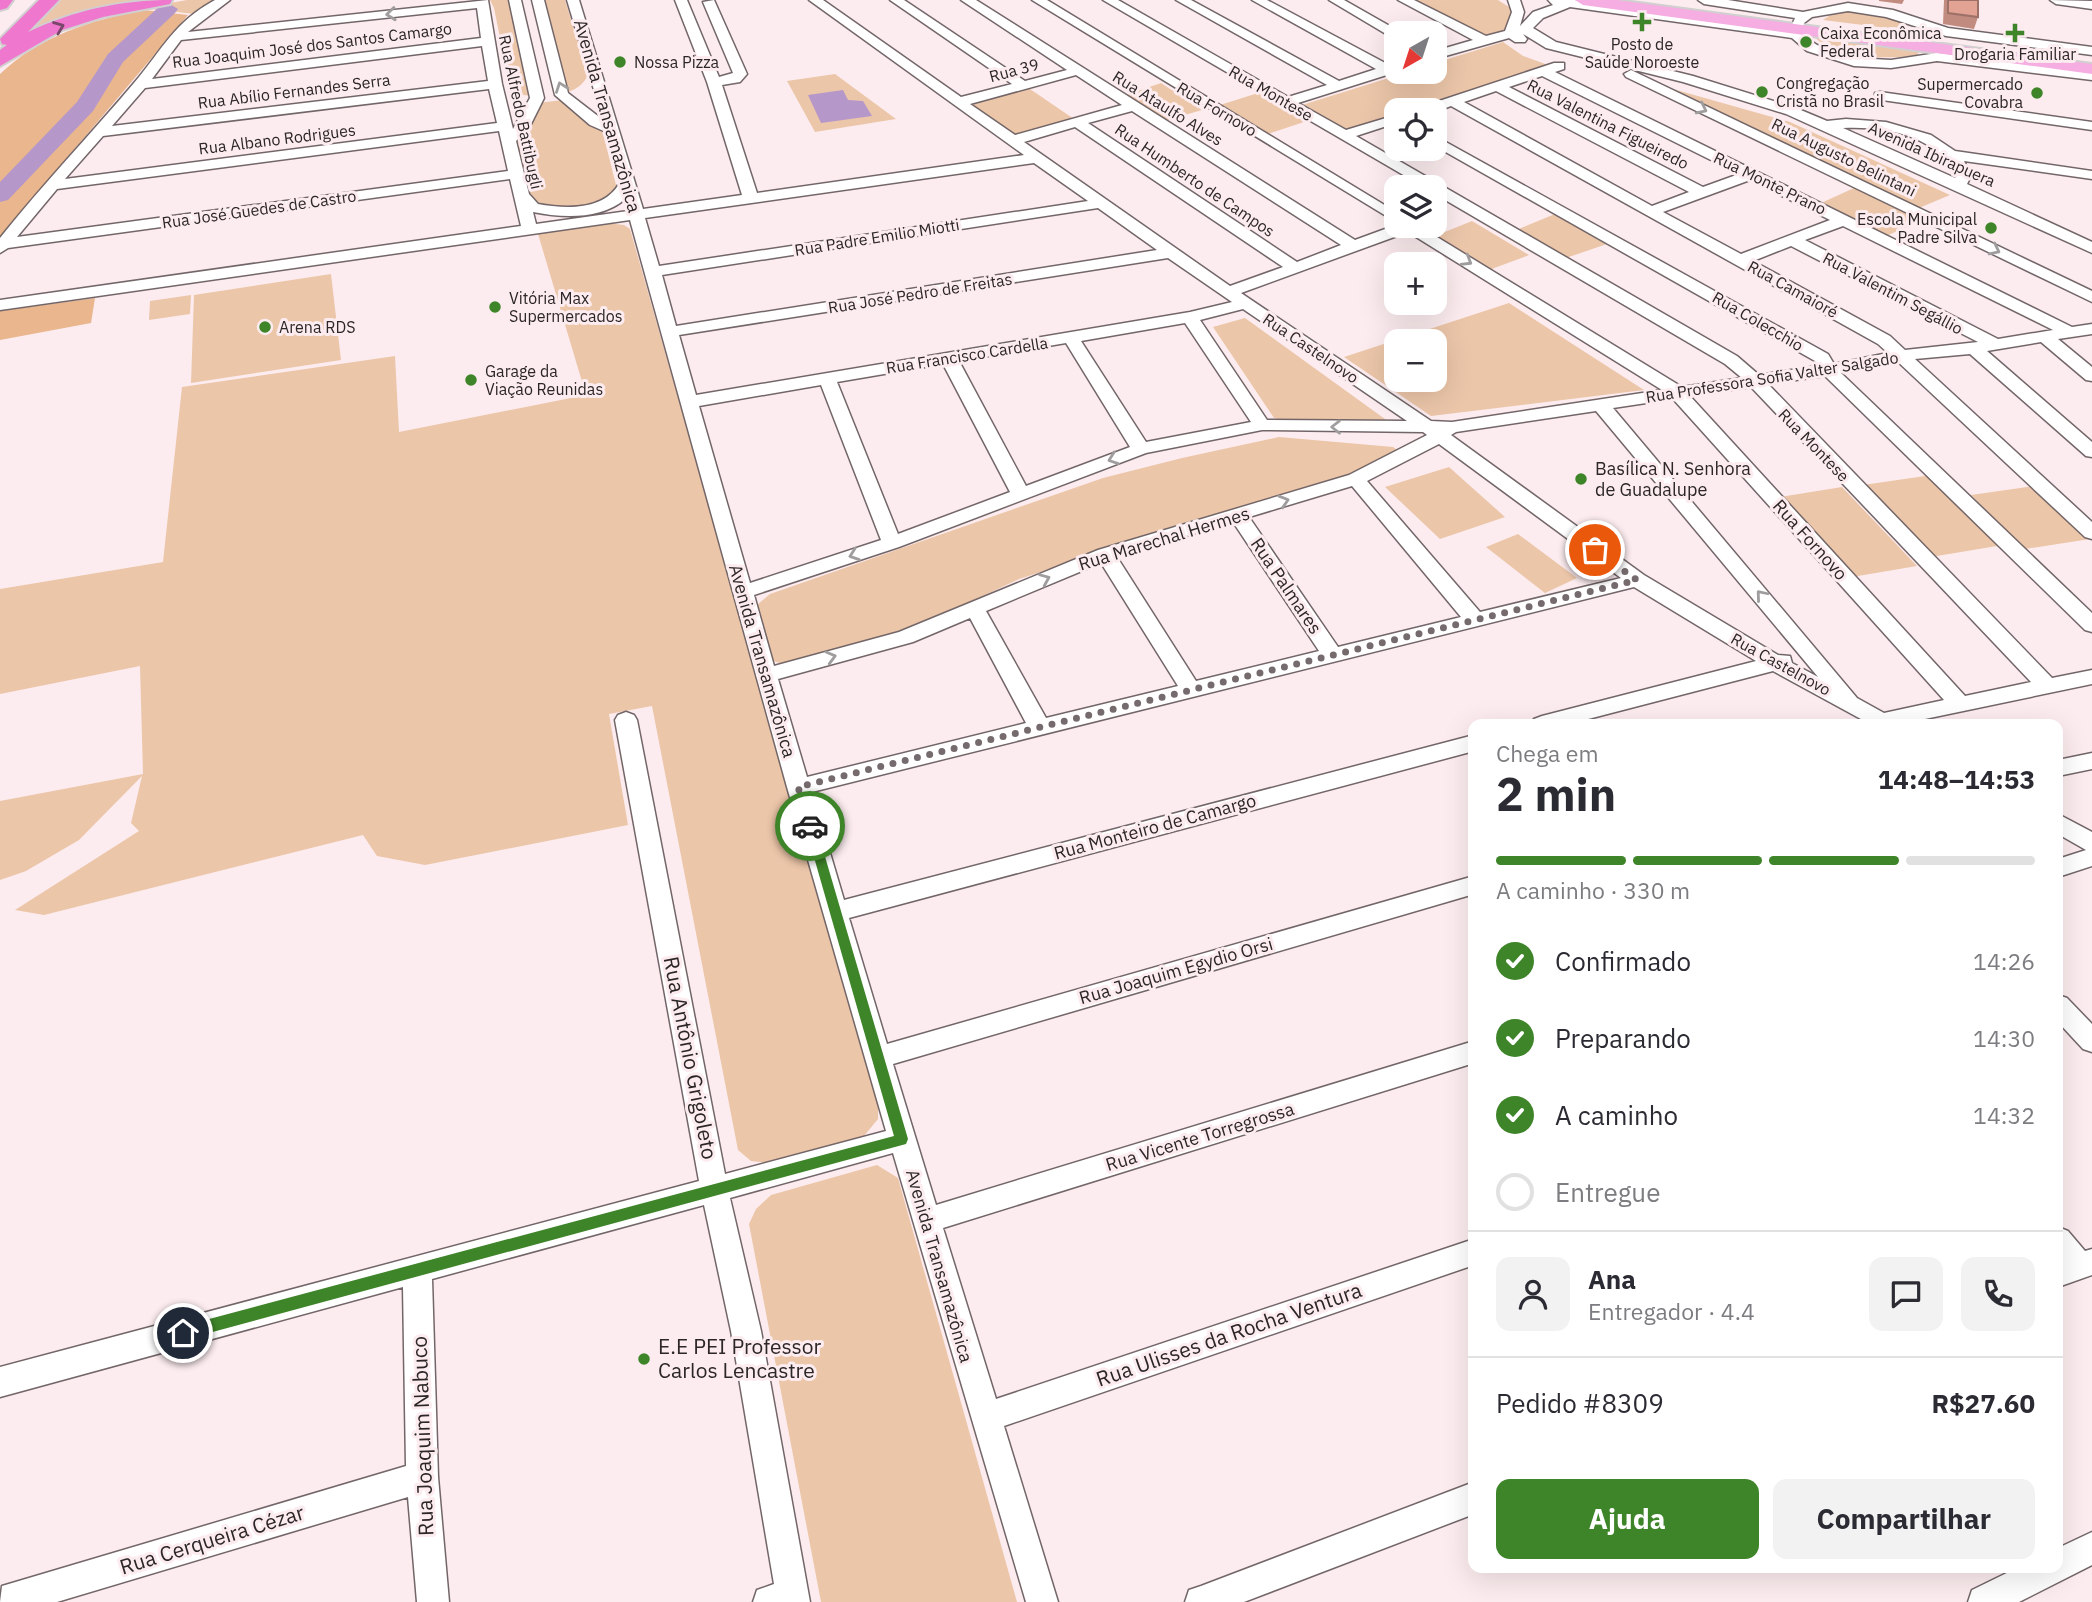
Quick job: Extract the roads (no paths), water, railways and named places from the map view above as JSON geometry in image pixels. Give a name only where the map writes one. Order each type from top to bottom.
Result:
[{"type":"highway","points":[[0,4],[4,0]]},
{"type":"highway","points":[[0,23],[24,0]]},
{"type":"highway","points":[[0,49],[50,0]]},
{"type":"highway","points":[[0,60],[28,40],[69,23],[118,8],[163,0]]},
{"type":"main road","points":[[1662,0],[2092,69]]},
{"type":"main road","points":[[1576,2],[2092,57]]},
{"type":"street","points":[[1,246],[141,84],[174,37],[206,9],[225,0]]},
{"type":"street","points":[[507,133],[521,130],[537,98],[515,0]]},
{"type":"street","points":[[538,0],[562,95],[595,122],[611,129]]},
{"type":"street","name":"Avenida Transamazônica","points":[[573,0],[765,675],[1041,1602]]},
{"type":"street","points":[[681,0],[714,82],[751,199]]},
{"type":"street","points":[[896,0],[1023,85]]},
{"type":"street","name":"Rua Ataulfo Alves","points":[[967,0],[1351,245]]},
{"type":"street","name":"Rua Fornovo","points":[[1038,0],[1384,211]]},
{"type":"street","name":"Rua Montese","points":[[1109,0],[1412,175]]},
{"type":"street","points":[[1182,0],[1339,86]]},
{"type":"street","points":[[1258,0],[1384,65]]},
{"type":"street","points":[[1335,0],[1384,27]]},
{"type":"street","points":[[1404,0],[1483,40]]},
{"type":"street","points":[[1514,0],[1518,12],[1518,31]]},
{"type":"street","points":[[1541,0],[1576,2]]},
{"type":"street","points":[[1704,0],[1800,24],[1833,8],[1856,4],[1946,32],[2092,51]]},
{"type":"street","points":[[2056,0],[2092,5]]},
{"type":"street","points":[[174,37],[483,2]]},
{"type":"street","name":"Rua Alfredo Battibugli","points":[[483,2],[495,84],[530,230]]},
{"type":"street","points":[[709,2],[740,74],[735,79],[714,82]]},
{"type":"street","points":[[1447,51],[1518,31],[1538,15],[1576,2]]},
{"type":"street","points":[[808,4],[890,70],[994,145]]},
{"type":"street","name":"Rua Castelnovo","points":[[808,4],[960,102],[1245,304],[1440,430],[1637,580],[1775,663],[1878,719]]},
{"type":"street","points":[[1800,24],[1806,44],[1873,80],[2092,126]]},
{"type":"street","name":"Avenida Ibirapuera","points":[[1518,31],[1536,49],[1688,79],[1791,111],[1819,128]]},
{"type":"street","name":"Rua Joaquim José dos Santos Camargo","points":[[141,84],[488,41]]},
{"type":"street","points":[[1447,104],[1500,88],[1583,57]]},
{"type":"street","name":"Avenida Ibirapuera","points":[[1583,57],[1819,128],[1959,185],[2092,248]]},
{"type":"street","points":[[1873,80],[1897,64],[1944,57],[2092,76]]},
{"type":"street","points":[[890,70],[906,65]]},
{"type":"street","name":"Rua Augusto Belintani","points":[[1618,68],[2092,296]]},
{"type":"street","name":"Rua 39","points":[[960,102],[1077,71]]},
{"type":"street","points":[[1287,102],[1384,72]]},
{"type":"street","name":"Rua Monte Prano","points":[[1545,72],[2069,332]]},
{"type":"street","points":[[1873,80],[1889,127],[1895,161]]},
{"type":"street","name":"Rua Abílio Fernandes Serra","points":[[97,132],[495,84]]},
{"type":"street","name":"Rua Valentina Figueiredo","points":[[1500,88],[1701,192]]},
{"type":"street","name":"Rua Camaioré","points":[[1453,102],[1884,340],[2092,533]]},
{"type":"street","points":[[1014,140],[1134,106]]},
{"type":"street","name":"Rua Humberto de Campos","points":[[1077,122],[1294,267]]},
{"type":"street","points":[[1345,135],[1384,123]]},
{"type":"street","points":[[1819,128],[1866,123],[1921,136],[1953,155],[2090,175]]},
{"type":"street","name":"Rua Albano Rodrigues","points":[[53,185],[507,133]]},
{"type":"street","name":"Rua Colecchio","points":[[1447,147],[1822,358],[1829,370],[2092,625]]},
{"type":"street","points":[[1953,155],[1964,176],[1959,185]]},
{"type":"street","points":[[0,305],[1036,158]]},
{"type":"street","name":"Avenida Ibirapuera","points":[[1895,161],[2092,260]]},
{"type":"street","name":"Rua José Guedes de Castro","points":[[1,246],[516,174]]},
{"type":"street","points":[[1651,211],[1752,174]]},
{"type":"street","points":[[520,192],[533,207],[566,212],[593,208],[615,200],[625,192],[627,183]]},
{"type":"street","name":"Rua Montese","points":[[1447,196],[1731,360],[2048,686]]},
{"type":"street","name":"Rua Padre Emilio Miotti","points":[[652,272],[1102,203]]},
{"type":"street","points":[[1741,260],[1843,220]]},
{"type":"street","points":[[1228,292],[1384,234]]},
{"type":"street","name":"Rua Fornovo","points":[[1428,238],[1676,391],[1959,703]]},
{"type":"street","name":"Rua Valentim Segállio","points":[[1792,240],[1994,344]]},
{"type":"street","name":"Rua José Pedro de Freitas","points":[[669,332],[1171,253]]},
{"type":"street","name":"Rua Francisco Cardella","points":[[689,402],[1071,338],[1190,317],[1245,304]]},
{"type":"street","points":[[1190,317],[1262,425]]},
{"type":"street","name":"Rua Professora Sofia Valter Salgado","points":[[1440,430],[1676,391],[1829,370],[1899,356],[1974,348],[2092,329]]},
{"type":"street","points":[[2045,337],[2092,376]]},
{"type":"street","points":[[1071,338],[1141,449]]},
{"type":"street","name":"Rua Valentim Segállio","points":[[1974,348],[2092,452]]},
{"type":"street","points":[[949,359],[1020,492]]},
{"type":"street","points":[[827,378],[892,543]]},
{"type":"street","points":[[1600,404],[1851,704]]},
{"type":"street","points":[[742,592],[892,543],[1020,492],[1141,449],[1262,425],[1440,430]]},
{"type":"street","points":[[1367,427],[1394,433],[1402,440],[1398,457]]},
{"type":"street","name":"Rua Marechal Hermes","points":[[765,675],[906,637],[1105,554],[1356,480],[1440,430]]},
{"type":"street","points":[[1356,480],[1476,621]]},
{"type":"street","name":"Rua Palmares","points":[[1238,516],[1334,656]]},
{"type":"street","points":[[1105,554],[1191,690]]},
{"type":"street","points":[[798,787],[1637,580]]},
{"type":"street","points":[[975,609],[1040,728]]},
{"type":"street","points":[[1561,719],[1794,659],[1805,647]]},
{"type":"street","points":[[1900,719],[1959,703],[2092,677]]},
{"type":"street","name":"Rua Antônio Grigoleto","points":[[626,720],[714,1188],[746,1331],[785,1599]]},
{"type":"street","name":"Rua Monteiro de Camargo","points":[[836,912],[1468,745]]},
{"type":"street","points":[[2063,767],[2092,761]]},
{"type":"street","points":[[2063,826],[2092,843]]},
{"type":"street","points":[[2063,866],[2092,857]]},
{"type":"street","name":"Rua Joaquim Egydio Orsi","points":[[878,1057],[1468,887]]},
{"type":"street","points":[[2063,1010],[2092,1041]]},
{"type":"street","name":"Rua Vicente Torregrossa","points":[[926,1221],[1468,1054]]},
{"type":"street","points":[[0,1382],[902,1139]]},
{"type":"street","points":[[2063,1248],[2076,1267]]},
{"type":"street","name":"Rua Ulisses da Rocha Ventura","points":[[985,1418],[1468,1254]]},
{"type":"street","name":"Rua Joaquim Nabuco","points":[[417,1270],[422,1477],[433,1602]]},
{"type":"street","name":"Rua Cerqueira Cézar","points":[[2,1602],[422,1477]]},
{"type":"street","points":[[1201,1602],[1468,1500]]},
{"type":"street","points":[[2063,1562],[2092,1548]]},
{"type":"street","points":[[1984,1602],[2042,1573]]},
{"type":"waterway","points":[[0,195],[85,106],[115,58],[168,9]]},
{"type":"place","name":"Posto de Saúde Noroeste","points":[[1642,22]]},
{"type":"place","name":"Drogaria Familiar","points":[[2015,33]]},
{"type":"place","name":"Caixa Econômica Federal","points":[[1806,42]]},
{"type":"place","name":"Nossa Pizza","points":[[620,62]]},
{"type":"place","name":"Congregação Cristã no Brasil","points":[[1762,92]]},
{"type":"place","name":"Supermercado Covabra","points":[[2037,93]]},
{"type":"place","name":"Escola Municipal Padre Silva","points":[[1991,228]]},
{"type":"place","name":"Vitória Max Supermercados","points":[[495,307]]},
{"type":"place","name":"Arena RDS","points":[[265,327]]},
{"type":"place","name":"Garage da Viação Reunidas","points":[[471,380]]},
{"type":"place","name":"Basílica N. Senhora de Guadalupe","points":[[1581,479]]},
{"type":"place","name":"E.E PEI Professor Carlos Lencastre","points":[[644,1359]]}]
